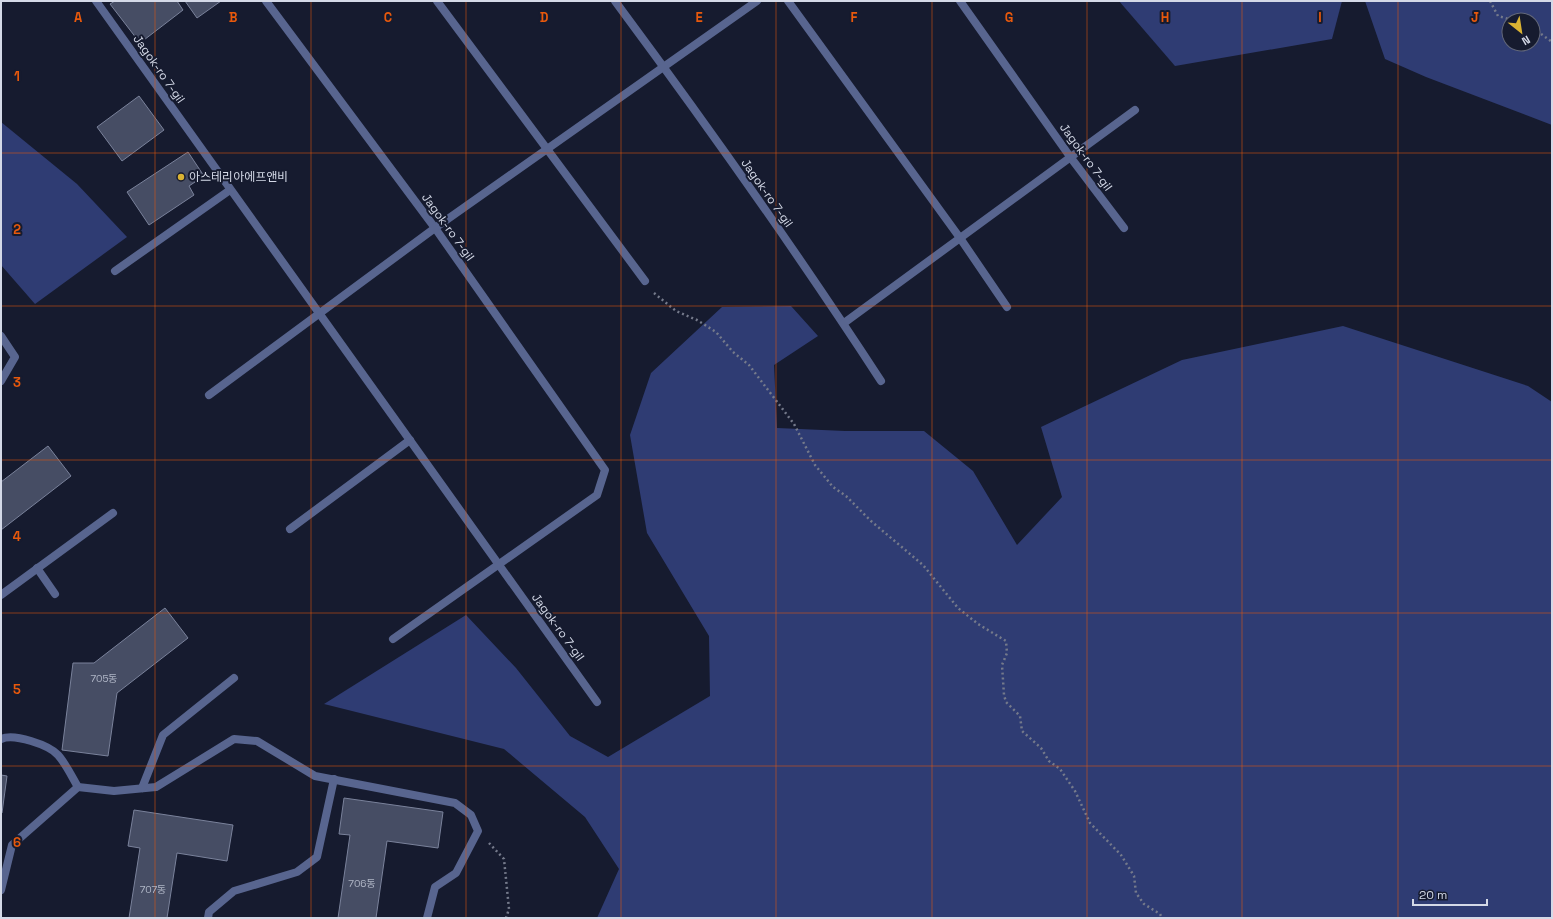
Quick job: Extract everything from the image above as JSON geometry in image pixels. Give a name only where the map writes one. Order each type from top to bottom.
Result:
[{"type":"street","name":"Jagok-ro 7-gil","points":[[96,1],[597,702]]},
{"type":"street","name":"Jagok-ro 7-gil","points":[[266,1],[434,228],[605,470],[597,495],[499,565]]},
{"type":"street","points":[[437,1],[645,281]]},
{"type":"street","name":"Jagok-ro 7-gil","points":[[615,1],[664,67],[844,323],[881,381]]},
{"type":"street","points":[[209,395],[434,228],[757,1]]},
{"type":"street","points":[[788,1],[960,238],[1007,307]]},
{"type":"street","name":"Jagok-ro 7-gil","points":[[960,1],[1071,158],[1124,228]]},
{"type":"street","points":[[844,323],[1135,110]]},
{"type":"street","points":[[115,270],[230,190]]},
{"type":"street","points":[[1,336],[15,357],[1,381]]},
{"type":"street","points":[[290,529],[410,440]]},
{"type":"street","points":[[1,594],[113,513]]},
{"type":"street","points":[[393,639],[499,565]]},
{"type":"street","points":[[37,568],[55,594]]},
{"type":"street","points":[[142,788],[164,735],[234,678]]},
{"type":"street","points":[[1,739],[6,736],[34,741],[58,755],[78,787]]},
{"type":"street","points":[[1,890],[12,845],[78,787],[114,790],[156,787],[234,739],[257,741],[315,776],[455,803],[471,815],[478,831],[456,873],[435,887],[427,918]]},
{"type":"street","points":[[208,918],[209,912],[234,891],[297,872],[317,857],[334,779]]},
{"type":"path","points":[[1490,1],[1498,16],[1501,17]]},
{"type":"path","points":[[1541,34],[1552,42]]},
{"type":"path","points":[[645,281],[652,292],[676,311],[697,320],[716,332],[733,352],[749,365],[794,424],[815,465],[832,487],[846,496],[871,521],[923,565],[958,608],[978,624],[1006,641],[1007,653],[1002,666],[1004,695],[1006,702],[1020,716],[1022,731],[1041,748],[1049,761],[1060,769],[1075,791],[1090,823],[1121,855],[1134,876],[1136,893],[1144,904],[1160,914],[1162,918]]},
{"type":"path","points":[[478,831],[504,859],[509,909],[506,918]]},
{"type":"shaded area","points":[[1119,1],[1342,1],[1332,39],[1175,66]]},
{"type":"shaded area","points":[[1365,1],[1552,1],[1552,125],[1426,77],[1385,59]]},
{"type":"shaded area","points":[[1,122],[77,184],[127,237],[35,304],[1,265]]},
{"type":"shaded area","points":[[791,306],[818,336],[774,365],[777,428],[845,431],[924,431],[973,471],[1017,545],[1062,497],[1041,427],[1182,360],[1343,326],[1528,386],[1552,402],[1552,918],[597,918],[619,869],[585,817],[504,749],[324,704],[466,615],[516,668],[570,736],[608,757],[710,696],[709,636],[647,533],[630,435],[651,373],[722,307]]},
{"type":"building","points":[[115,1],[177,1],[183,10],[140,43],[110,4]]},
{"type":"building","points":[[185,1],[221,1],[197,18]]},
{"type":"building","points":[[139,96],[164,130],[122,161],[97,127]]},
{"type":"building","points":[[188,152],[204,176],[189,186],[194,195],[149,225],[127,192]]},
{"type":"building","points":[[48,446],[71,476],[1,530],[1,482]]},
{"type":"building","points":[[165,608],[188,638],[117,693],[108,756],[62,750],[73,663],[94,663]]},
{"type":"building","points":[[1,775],[7,776],[2,813],[1,812]]},
{"type":"building","points":[[344,798],[443,812],[438,848],[387,841],[376,918],[338,918],[350,835],[339,834]]},
{"type":"building","points":[[134,810],[233,825],[227,861],[177,853],[167,918],[129,918],[140,848],[128,846]]},
{"type":"place","name":"아스테리아에프앤비","points":[[181,177]]}]
